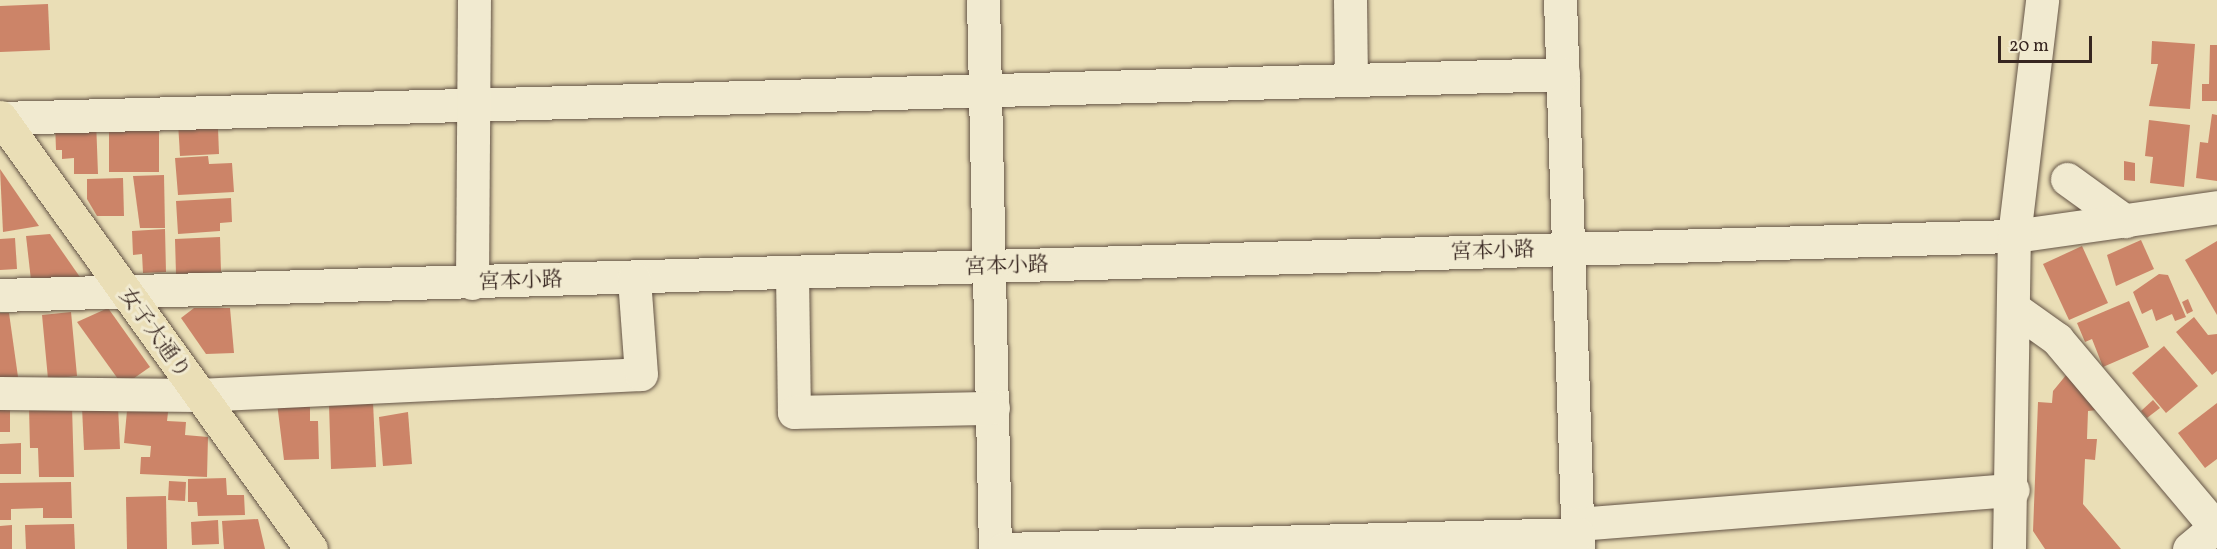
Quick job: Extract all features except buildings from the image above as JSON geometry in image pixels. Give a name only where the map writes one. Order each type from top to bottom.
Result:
[{"type":"main road","name":"女子大通り","points":[[0,118],[311,549]]},
{"type":"street","points":[[472,283],[474,0]]},
{"type":"street","points":[[983,0],[982,91],[986,267],[993,408],[995,549]]},
{"type":"street","points":[[1350,0],[1351,78]]},
{"type":"street","points":[[1560,0],[1566,250],[1578,536]]},
{"type":"street","points":[[2014,545],[2014,236],[2042,0]]},
{"type":"street","points":[[0,118],[473,103],[982,91],[1351,78],[1563,74]]},
{"type":"street","points":[[2067,179],[2125,221]]},
{"type":"street","name":"宮本小路","points":[[0,295],[125,294],[2014,236],[2217,207]]},
{"type":"street","points":[[792,273],[794,412],[993,408]]},
{"type":"street","points":[[0,393],[198,395],[641,374],[634,278]]},
{"type":"street","points":[[2015,309],[2057,339],[2216,528],[2189,549]]},
{"type":"street","points":[[1003,549],[1578,536],[2013,490]]}]
